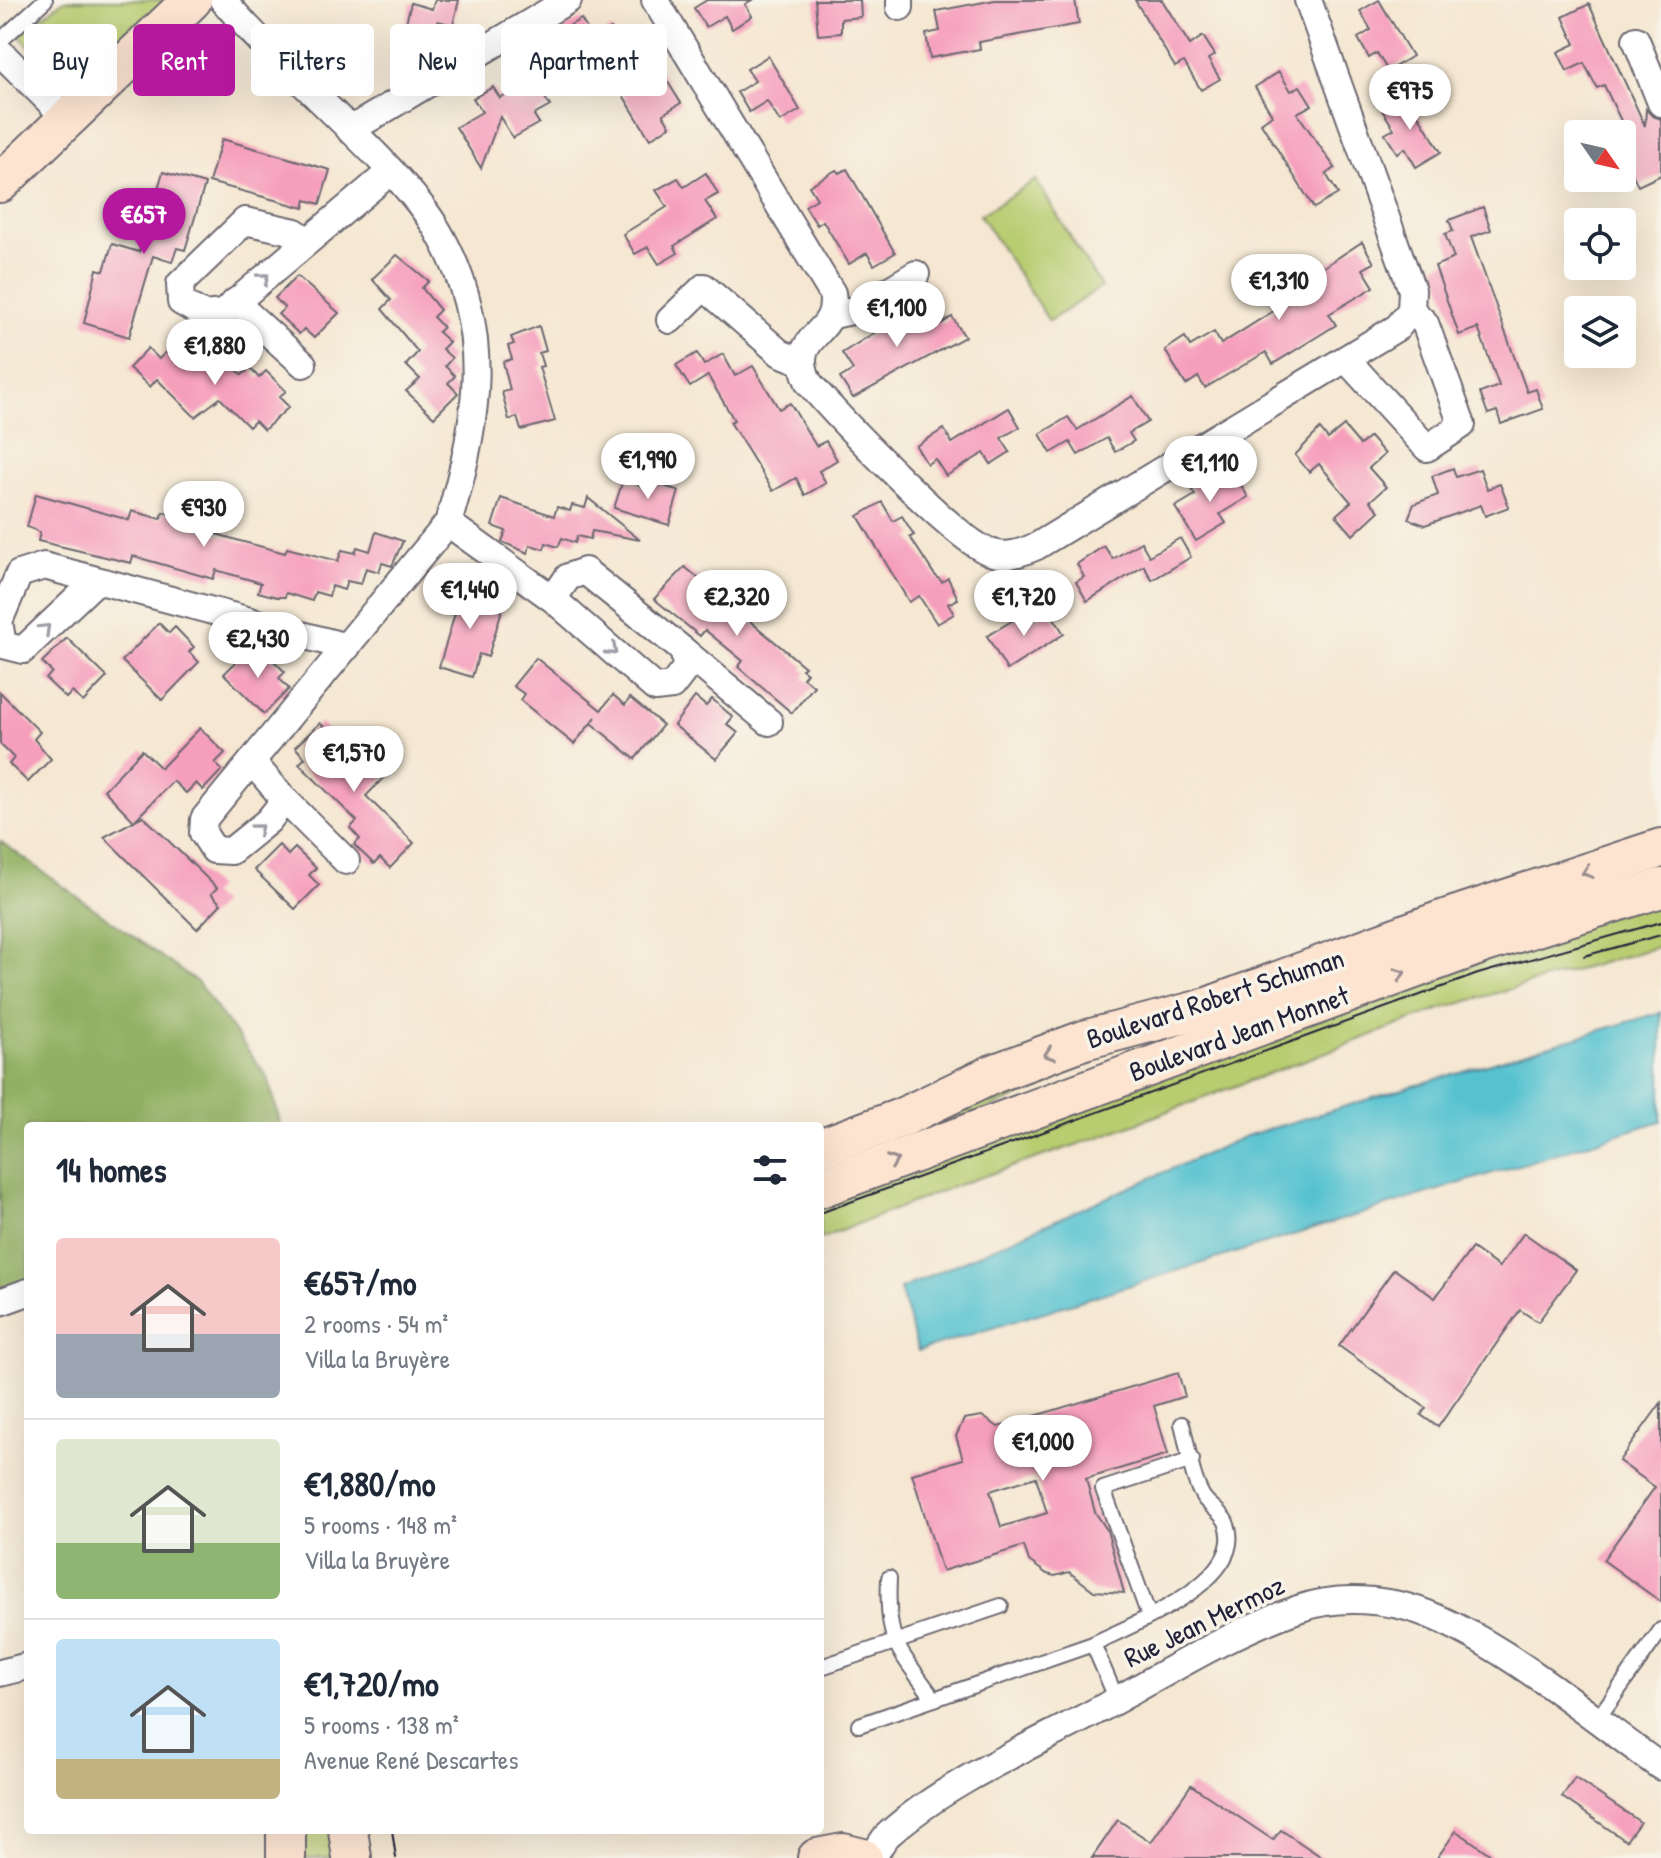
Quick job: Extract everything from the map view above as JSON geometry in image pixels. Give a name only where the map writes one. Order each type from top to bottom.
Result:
[{"type":"main road","points":[[0,183],[192,0]]},
{"type":"main road","name":"Boulevard Robert Schuman","points":[[824,1147],[903,1117],[993,1074],[1084,1040],[1202,1009],[1439,921],[1661,848]]},
{"type":"main road","name":"Boulevard Jean Monnet","points":[[824,1187],[1485,943],[1661,888]]},
{"type":"main road","points":[[286,1834],[286,1858]]},
{"type":"main road","points":[[349,1834],[352,1858]]},
{"type":"main road","points":[[817,1858],[843,1853],[863,1858]]},
{"type":"street","points":[[223,0],[390,172],[438,230],[471,308],[477,375],[475,416],[467,463],[448,523],[204,819],[203,833],[214,850],[231,851],[268,821],[285,800]]},
{"type":"street","points":[[519,24],[524,0]]},
{"type":"street","points":[[529,24],[568,0]]},
{"type":"street","points":[[655,0],[832,293],[833,315],[830,323],[807,342],[802,362],[809,383],[949,523],[978,547],[1004,555],[1018,554],[1037,546],[1398,327],[1411,310],[1412,290],[1308,0]]},
{"type":"street","points":[[350,130],[501,40]]},
{"type":"street","points":[[1636,40],[1661,103]]},
{"type":"street","points":[[0,52],[66,118]]},
{"type":"street","points":[[308,241],[295,232],[245,221],[180,284],[181,302],[204,315],[223,313],[390,172]]},
{"type":"street","points":[[833,315],[856,310],[916,274]]},
{"type":"street","points":[[670,320],[704,287],[780,353],[802,362]]},
{"type":"street","points":[[235,302],[303,364]]},
{"type":"street","points":[[1346,359],[1427,448],[1462,425],[1425,323],[1411,310]]},
{"type":"street","points":[[448,523],[553,599],[655,688],[672,686],[686,668],[684,651]]},
{"type":"street","points":[[0,619],[19,574],[44,566],[347,647]]},
{"type":"street","points":[[553,599],[568,577],[585,571],[769,722]]},
{"type":"street","points":[[0,627],[3,645],[23,650],[96,581]]},
{"type":"street","points":[[253,763],[346,861]]},
{"type":"street","points":[[0,1302],[24,1293]]},
{"type":"street","name":"Rue Jean Mermoz","points":[[873,1858],[887,1835],[919,1810],[1249,1628],[1301,1608],[1354,1598],[1396,1604],[1433,1616],[1498,1653],[1661,1767]]},
{"type":"street","points":[[0,1673],[24,1667]]},
{"type":"lane","points":[[0,41],[45,0]]},
{"type":"lane","points":[[859,1725],[1093,1644],[1189,1595],[1217,1568],[1228,1549],[1225,1519],[1202,1496],[1182,1424]]},
{"type":"lane","points":[[1149,1616],[1103,1489],[1192,1460]]},
{"type":"lane","points":[[889,1578],[887,1620],[894,1642],[934,1699]]},
{"type":"lane","points":[[824,1666],[1001,1606]]},
{"type":"lane","points":[[1596,1721],[1661,1630]]},
{"type":"lane","points":[[1093,1644],[1117,1700]]},
{"type":"green space","points":[[64,0],[168,0],[140,24],[133,24],[133,30],[117,43],[117,24],[33,24]]},
{"type":"green space","points":[[1036,180],[1101,287],[1049,321],[980,215]]},
{"type":"green space","points":[[0,841],[198,983],[268,1078],[280,1122],[24,1122],[24,1294],[0,1306]]},
{"type":"green space","points":[[1661,898],[1661,946],[1444,1008],[1102,1136],[949,1188],[824,1237],[824,1197]]},
{"type":"green space","points":[[1044,1075],[1048,1085],[824,1173],[824,1159],[972,1095]]},
{"type":"green space","points":[[300,1834],[337,1834],[340,1858],[301,1858]]},
{"type":"water","points":[[1661,1012],[1661,1121],[918,1351],[900,1289],[1246,1136]]},
{"type":"building","points":[[435,0],[459,0],[453,24],[438,21],[437,24],[406,24],[411,3],[432,9]]},
{"type":"building","points":[[707,0],[752,0],[745,4],[752,16],[732,29],[725,16],[706,27],[694,8]]},
{"type":"building","points":[[815,0],[860,0],[861,17],[841,19],[841,33],[818,35]]},
{"type":"building","points":[[995,0],[1075,0],[1079,24],[979,42],[980,49],[930,58],[926,34],[940,31],[936,11]]},
{"type":"building","points":[[1135,0],[1162,0],[1190,45],[1203,36],[1215,55],[1208,59],[1220,79],[1201,90],[1184,62],[1175,67]]},
{"type":"building","points":[[1379,0],[1412,56],[1388,71],[1377,53],[1369,58],[1358,38],[1371,30],[1360,11]]},
{"type":"building","points":[[1589,4],[1645,126],[1646,109],[1652,116],[1661,119],[1661,175],[1638,186],[1636,120],[1621,120],[1604,85],[1597,88],[1584,63],[1567,71],[1558,52],[1575,44],[1563,17]]},
{"type":"building","points":[[768,56],[800,110],[780,122],[767,101],[749,112],[737,92],[755,81],[747,69]]},
{"type":"building","points":[[1279,72],[1291,91],[1300,86],[1312,105],[1297,113],[1335,168],[1326,174],[1338,194],[1314,208],[1261,123],[1272,115],[1255,87]]},
{"type":"building","points":[[667,81],[681,103],[663,114],[670,126],[650,139],[624,96],[667,96]]},
{"type":"building","points":[[493,87],[500,98],[544,96],[550,106],[534,115],[539,123],[513,138],[500,117],[481,168],[456,127],[482,112],[473,98],[485,96],[485,91]]},
{"type":"building","points":[[1406,95],[1441,152],[1416,167],[1405,148],[1397,153],[1385,134],[1394,129],[1382,110]]},
{"type":"building","points":[[222,139],[330,170],[320,204],[306,200],[304,208],[209,182]]},
{"type":"building","points":[[847,169],[895,253],[874,265],[867,253],[849,264],[823,221],[817,225],[805,206],[817,199],[809,186],[836,170],[839,173]]},
{"type":"building","points":[[163,172],[205,184],[185,250],[177,248],[172,262],[153,256],[129,337],[84,323],[97,269],[104,271],[112,244],[139,252]]},
{"type":"building","points":[[706,173],[718,194],[705,201],[717,219],[674,246],[678,253],[659,264],[648,247],[635,254],[623,234],[667,207],[656,190],[678,178],[684,187]]},
{"type":"building","points":[[1483,207],[1491,230],[1471,237],[1527,392],[1536,389],[1543,409],[1501,424],[1497,411],[1488,414],[1480,393],[1499,386],[1478,328],[1459,335],[1435,266],[1454,258],[1445,234],[1453,231],[1449,220]]},
{"type":"building","points":[[1362,242],[1374,263],[1363,269],[1374,287],[1329,314],[1336,325],[1273,364],[1266,352],[1205,388],[1198,377],[1186,385],[1165,350],[1185,337],[1190,346],[1214,332],[1221,344],[1283,305],[1278,297]]},
{"type":"building","points":[[397,255],[429,281],[422,288],[440,310],[433,317],[443,327],[438,332],[449,342],[442,349],[452,358],[445,366],[455,376],[448,383],[458,393],[434,417],[406,391],[420,379],[406,365],[418,352],[382,309],[391,300],[372,279]]},
{"type":"building","points":[[297,276],[339,313],[314,338],[304,329],[299,334],[278,314],[285,308],[275,298]]},
{"type":"building","points":[[930,306],[941,324],[952,317],[965,337],[853,398],[840,378],[853,370],[842,353],[885,326],[883,322],[902,310],[908,319]]},
{"type":"building","points":[[539,326],[546,351],[539,353],[543,366],[539,367],[555,421],[521,430],[517,417],[509,420],[502,392],[510,390],[503,362],[512,359],[508,346],[514,344],[511,337]]},
{"type":"building","points":[[148,348],[159,359],[166,352],[175,362],[182,354],[193,365],[200,359],[209,369],[216,361],[226,371],[232,365],[242,375],[250,368],[259,378],[266,371],[286,391],[279,397],[289,407],[264,430],[255,421],[249,427],[220,398],[195,417],[157,379],[150,387],[129,368]]},
{"type":"building","points":[[697,353],[704,365],[723,354],[735,376],[753,366],[779,409],[790,403],[816,446],[826,441],[837,460],[819,471],[826,483],[805,495],[796,478],[773,491],[730,422],[734,420],[708,376],[690,387],[676,365]]},
{"type":"building","points":[[1133,396],[1148,422],[1129,433],[1134,441],[1115,452],[1107,438],[1078,455],[1070,442],[1051,453],[1040,434],[1068,417],[1077,430]]},
{"type":"building","points":[[1009,408],[1020,427],[1001,438],[1010,452],[991,464],[984,453],[946,476],[935,459],[927,464],[916,446],[944,429],[952,443]]},
{"type":"building","points":[[1344,426],[1360,445],[1370,437],[1385,454],[1369,468],[1386,487],[1370,501],[1379,511],[1353,535],[1336,515],[1351,502],[1319,464],[1309,472],[1295,455],[1320,429],[1328,439]]},
{"type":"building","points":[[1453,468],[1456,477],[1480,469],[1487,489],[1500,484],[1509,507],[1485,516],[1481,505],[1425,525],[1408,519],[1414,504],[1438,495],[1432,476]]},
{"type":"building","points":[[1233,472],[1248,497],[1220,514],[1226,523],[1196,541],[1175,507],[1195,495],[1189,485],[1208,474],[1214,483]]},
{"type":"building","points":[[623,480],[650,488],[652,482],[679,491],[669,525],[614,508]]},
{"type":"building","points":[[36,494],[129,520],[132,511],[161,519],[163,512],[187,519],[186,525],[240,541],[285,553],[287,548],[338,561],[342,550],[355,553],[357,547],[370,551],[376,532],[403,541],[392,566],[382,563],[379,572],[366,568],[361,584],[347,581],[344,590],[332,586],[329,596],[315,592],[312,601],[286,593],[285,597],[277,597],[258,592],[261,583],[216,570],[213,579],[133,556],[131,563],[38,541],[40,532],[27,527]]},
{"type":"building","points":[[501,498],[554,516],[557,507],[570,511],[572,505],[585,508],[588,498],[640,540],[592,531],[590,539],[577,536],[575,543],[562,538],[558,547],[546,543],[544,549],[530,545],[528,553],[502,542],[506,531],[492,526]]},
{"type":"building","points":[[882,502],[893,521],[902,516],[914,535],[910,537],[934,574],[942,582],[948,578],[958,599],[948,604],[954,614],[937,624],[919,596],[909,602],[858,516]]},
{"type":"building","points":[[1180,538],[1191,557],[1152,580],[1144,566],[1087,601],[1076,582],[1084,577],[1077,564],[1104,546],[1113,559],[1141,542],[1149,556]]},
{"type":"building","points":[[685,567],[805,667],[802,669],[807,673],[803,678],[814,686],[792,713],[738,667],[743,661],[705,630],[700,636],[654,599]]},
{"type":"building","points":[[453,587],[504,603],[488,657],[479,654],[472,677],[439,667],[456,610],[447,607]]},
{"type":"building","points":[[1049,610],[1064,634],[1007,670],[987,636],[1025,613],[1030,622]]},
{"type":"building","points":[[159,623],[169,633],[175,627],[194,647],[189,652],[199,662],[162,700],[122,661]]},
{"type":"building","points":[[67,638],[107,677],[83,702],[72,692],[66,698],[46,679],[52,672],[42,662]]},
{"type":"building","points":[[249,649],[259,659],[265,652],[285,672],[279,678],[289,689],[264,714],[224,674]]},
{"type":"building","points":[[536,658],[601,710],[613,695],[625,705],[630,698],[663,725],[635,759],[591,723],[574,744],[520,700],[524,694],[513,686]]},
{"type":"building","points":[[0,692],[40,732],[34,739],[51,759],[28,782],[9,764],[14,758],[0,744]]},
{"type":"building","points":[[695,697],[706,706],[712,699],[733,717],[727,724],[738,733],[716,759],[674,725]]},
{"type":"building","points":[[320,723],[360,762],[366,756],[386,775],[366,796],[414,843],[390,868],[380,858],[374,864],[354,845],[360,839],[350,828],[357,821],[299,764],[305,758],[295,747]]},
{"type":"building","points":[[200,728],[225,753],[215,763],[222,770],[203,790],[196,783],[186,793],[173,781],[135,820],[143,816],[217,888],[211,894],[221,904],[197,929],[104,837],[134,821],[104,790],[142,750],[161,768]]},
{"type":"building","points":[[279,845],[288,855],[295,848],[316,868],[309,875],[319,885],[295,909],[254,870]]},
{"type":"building","points":[[1524,1233],[1576,1270],[1538,1322],[1520,1310],[1438,1427],[1421,1415],[1426,1408],[1339,1346],[1394,1269],[1435,1298],[1472,1248],[1499,1267]]},
{"type":"building","points":[[1178,1373],[1185,1396],[1154,1406],[1168,1454],[1086,1479],[1095,1512],[1107,1530],[1124,1593],[1094,1591],[1069,1572],[1055,1576],[1047,1574],[1029,1561],[1024,1546],[942,1571],[912,1474],[963,1459],[956,1436],[964,1419],[982,1416],[998,1427]],"holes":[[[1036,1477],[1047,1513],[1001,1527],[990,1491]]]},
{"type":"building","points":[[1661,1403],[1661,1602],[1603,1560],[1655,1487],[1619,1461]]},
{"type":"building","points":[[1575,1778],[1640,1822],[1626,1841],[1562,1797]]},
{"type":"building","points":[[1191,1785],[1273,1840],[1281,1830],[1323,1858],[1092,1858],[1118,1820],[1151,1842]]},
{"type":"building","points":[[1456,1831],[1467,1838],[1495,1858],[1437,1858]]},
{"type":"tram line","points":[[824,1212],[1478,974],[1661,922]]},
{"type":"tram line","points":[[1584,956],[1661,935]]},
{"type":"tram line","points":[[393,1834],[396,1858]]}]
